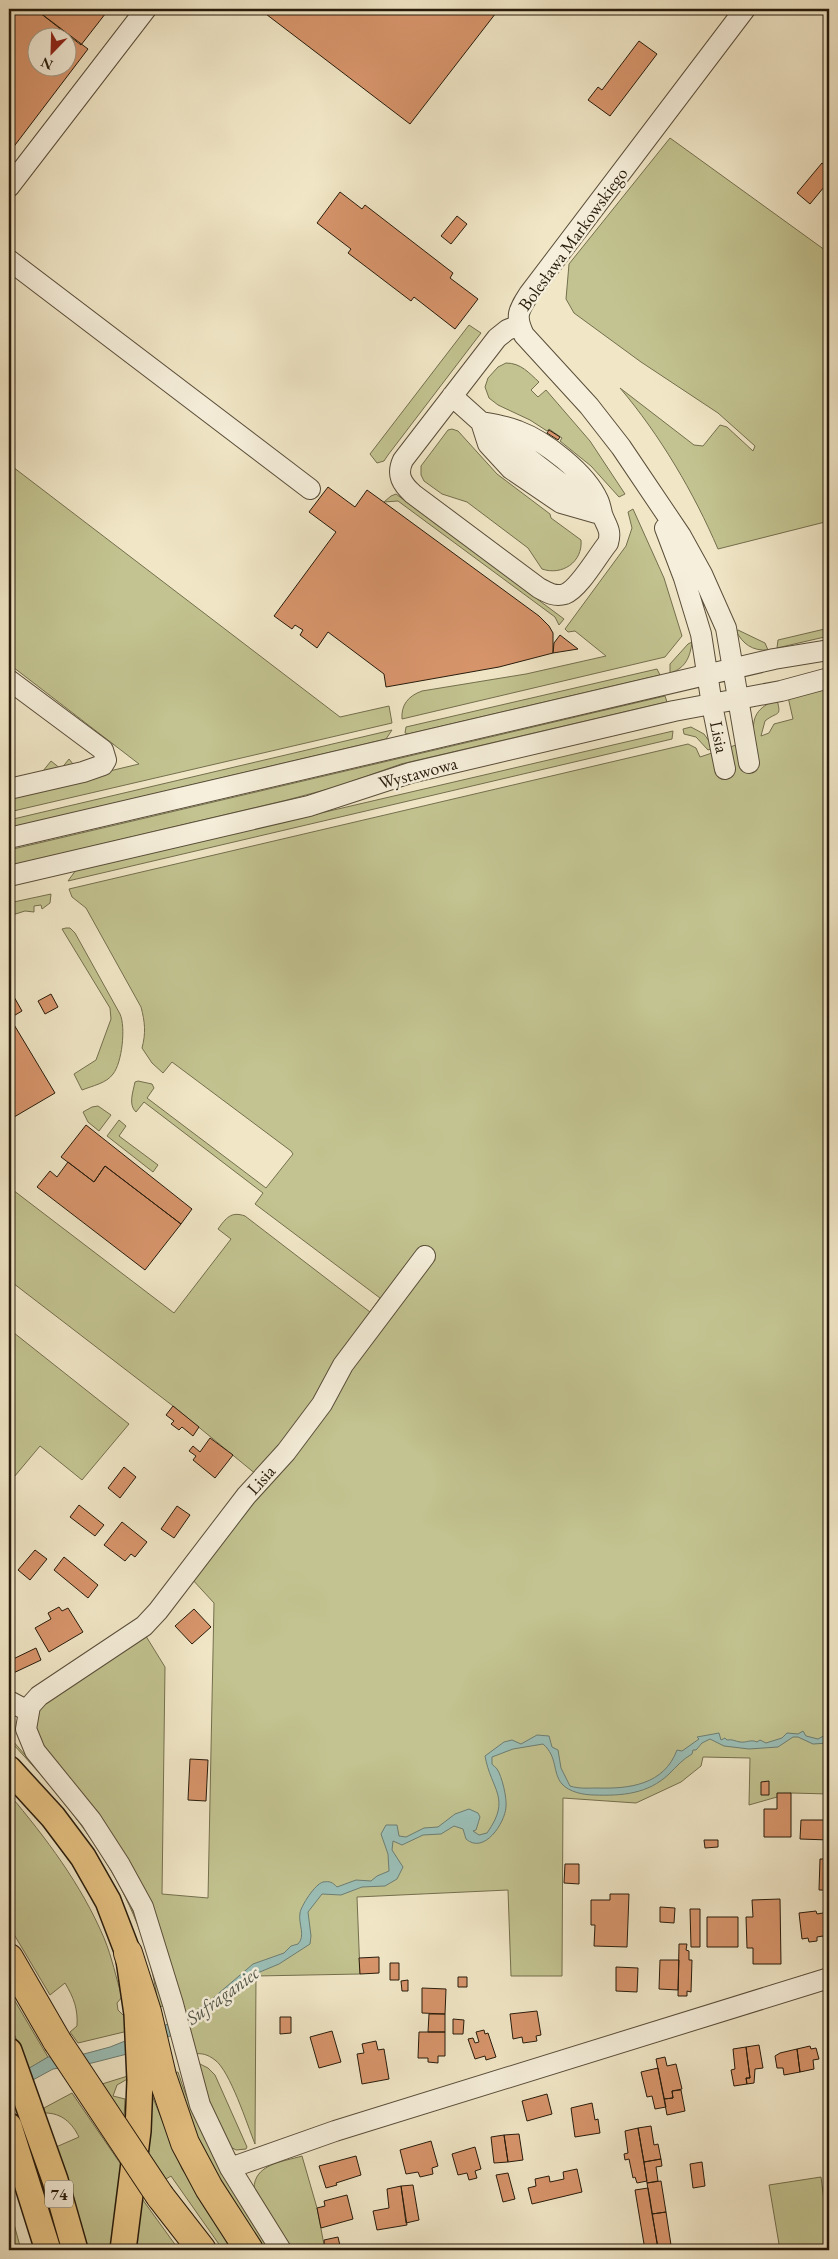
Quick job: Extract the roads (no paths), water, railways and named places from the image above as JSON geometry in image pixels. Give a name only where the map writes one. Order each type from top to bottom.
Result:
[{"type":"highway","points":[[128,1953],[142,2013],[151,2078],[209,2188],[249,2250]]},
{"type":"highway","points":[[9,1958],[57,2041],[160,2196],[202,2250]]},
{"type":"main road","points":[[9,1769],[53,1817],[83,1857],[108,1901],[128,1953]]},
{"type":"main road","name":"74","points":[[12,2059],[41,2138],[76,2250]]},
{"type":"main road","points":[[123,2250],[138,2131],[151,2078]]},
{"type":"main road","name":"74","points":[[13,2137],[48,2250]]},
{"type":"street","points":[[9,187],[146,9]]},
{"type":"street","name":"Bolesława Markowskiego","points":[[739,701],[726,628],[702,574],[681,536],[621,447],[589,406],[524,335],[519,325],[518,315],[529,294],[745,9]]},
{"type":"street","points":[[9,260],[310,489]]},
{"type":"street","points":[[452,396],[481,422],[519,431],[568,463],[599,500],[610,530],[608,543],[576,585],[564,594],[553,595],[539,588],[413,494],[401,481],[399,474],[403,460],[452,396],[497,338],[507,330],[519,325]]},
{"type":"street","points":[[481,422],[488,444],[511,469],[561,503],[603,515]]},
{"type":"street","name":"Bolesława Markowskiego","points":[[650,492],[684,578],[701,634],[712,705]]},
{"type":"street","name":"Wystawowa","points":[[9,838],[734,668],[829,650]]},
{"type":"street","name":"Wystawowa","points":[[9,876],[309,806],[410,773],[674,711],[739,701],[806,686],[829,678]]},
{"type":"street","points":[[9,680],[103,750],[106,760],[103,765],[83,772],[9,789]]},
{"type":"street","name":"Lisia","points":[[739,701],[749,763]]},
{"type":"street","name":"Lisia","points":[[712,705],[725,769]]},
{"type":"street","name":"Lisia","points":[[28,1711],[34,1701],[44,1691],[69,1678],[144,1626],[158,1611],[246,1496],[286,1452],[322,1404],[342,1365],[425,1256]]},
{"type":"street","points":[[9,1701],[28,1711],[26,1729],[35,1751],[91,1820],[120,1864],[143,1907],[173,2004],[189,2070],[200,2105],[230,2168],[281,2250]]},
{"type":"street","points":[[230,2168],[335,2130],[829,1978]]},
{"type":"water","name":"Sufraganiec","points":[[803,1731],[806,1736],[818,1739],[829,1733],[829,1743],[813,1744],[798,1737],[793,1737],[778,1747],[749,1749],[724,1746],[710,1739],[702,1743],[696,1750],[693,1750],[692,1754],[661,1781],[643,1790],[615,1795],[586,1794],[565,1787],[557,1775],[551,1754],[543,1744],[513,1749],[492,1757],[492,1764],[499,1772],[502,1782],[506,1807],[505,1814],[498,1828],[486,1840],[480,1843],[473,1843],[466,1839],[463,1829],[454,1826],[441,1834],[423,1835],[402,1845],[393,1841],[392,1850],[403,1867],[397,1879],[385,1886],[362,1887],[341,1895],[322,1894],[308,1912],[310,1944],[279,1964],[255,1974],[245,1985],[224,1997],[194,2026],[127,2054],[92,2063],[53,2069],[9,2093],[9,2080],[48,2057],[84,2054],[110,2047],[188,2016],[212,1999],[253,1964],[284,1953],[291,1946],[298,1944],[302,1934],[300,1913],[316,1887],[323,1882],[332,1883],[337,1887],[356,1880],[371,1881],[389,1871],[388,1854],[381,1834],[386,1825],[397,1825],[399,1836],[406,1837],[424,1828],[438,1827],[455,1814],[469,1809],[478,1813],[480,1817],[476,1830],[473,1831],[479,1835],[487,1833],[498,1811],[499,1802],[485,1756],[504,1742],[512,1740],[521,1744],[537,1735],[549,1736],[552,1747],[558,1750],[561,1768],[570,1786],[609,1788],[633,1786],[654,1778],[664,1771],[677,1750],[682,1751],[699,1739],[697,1737],[719,1733],[721,1740],[725,1738],[738,1742],[757,1742],[760,1740],[766,1743],[782,1738],[787,1733],[798,1734]]}]
